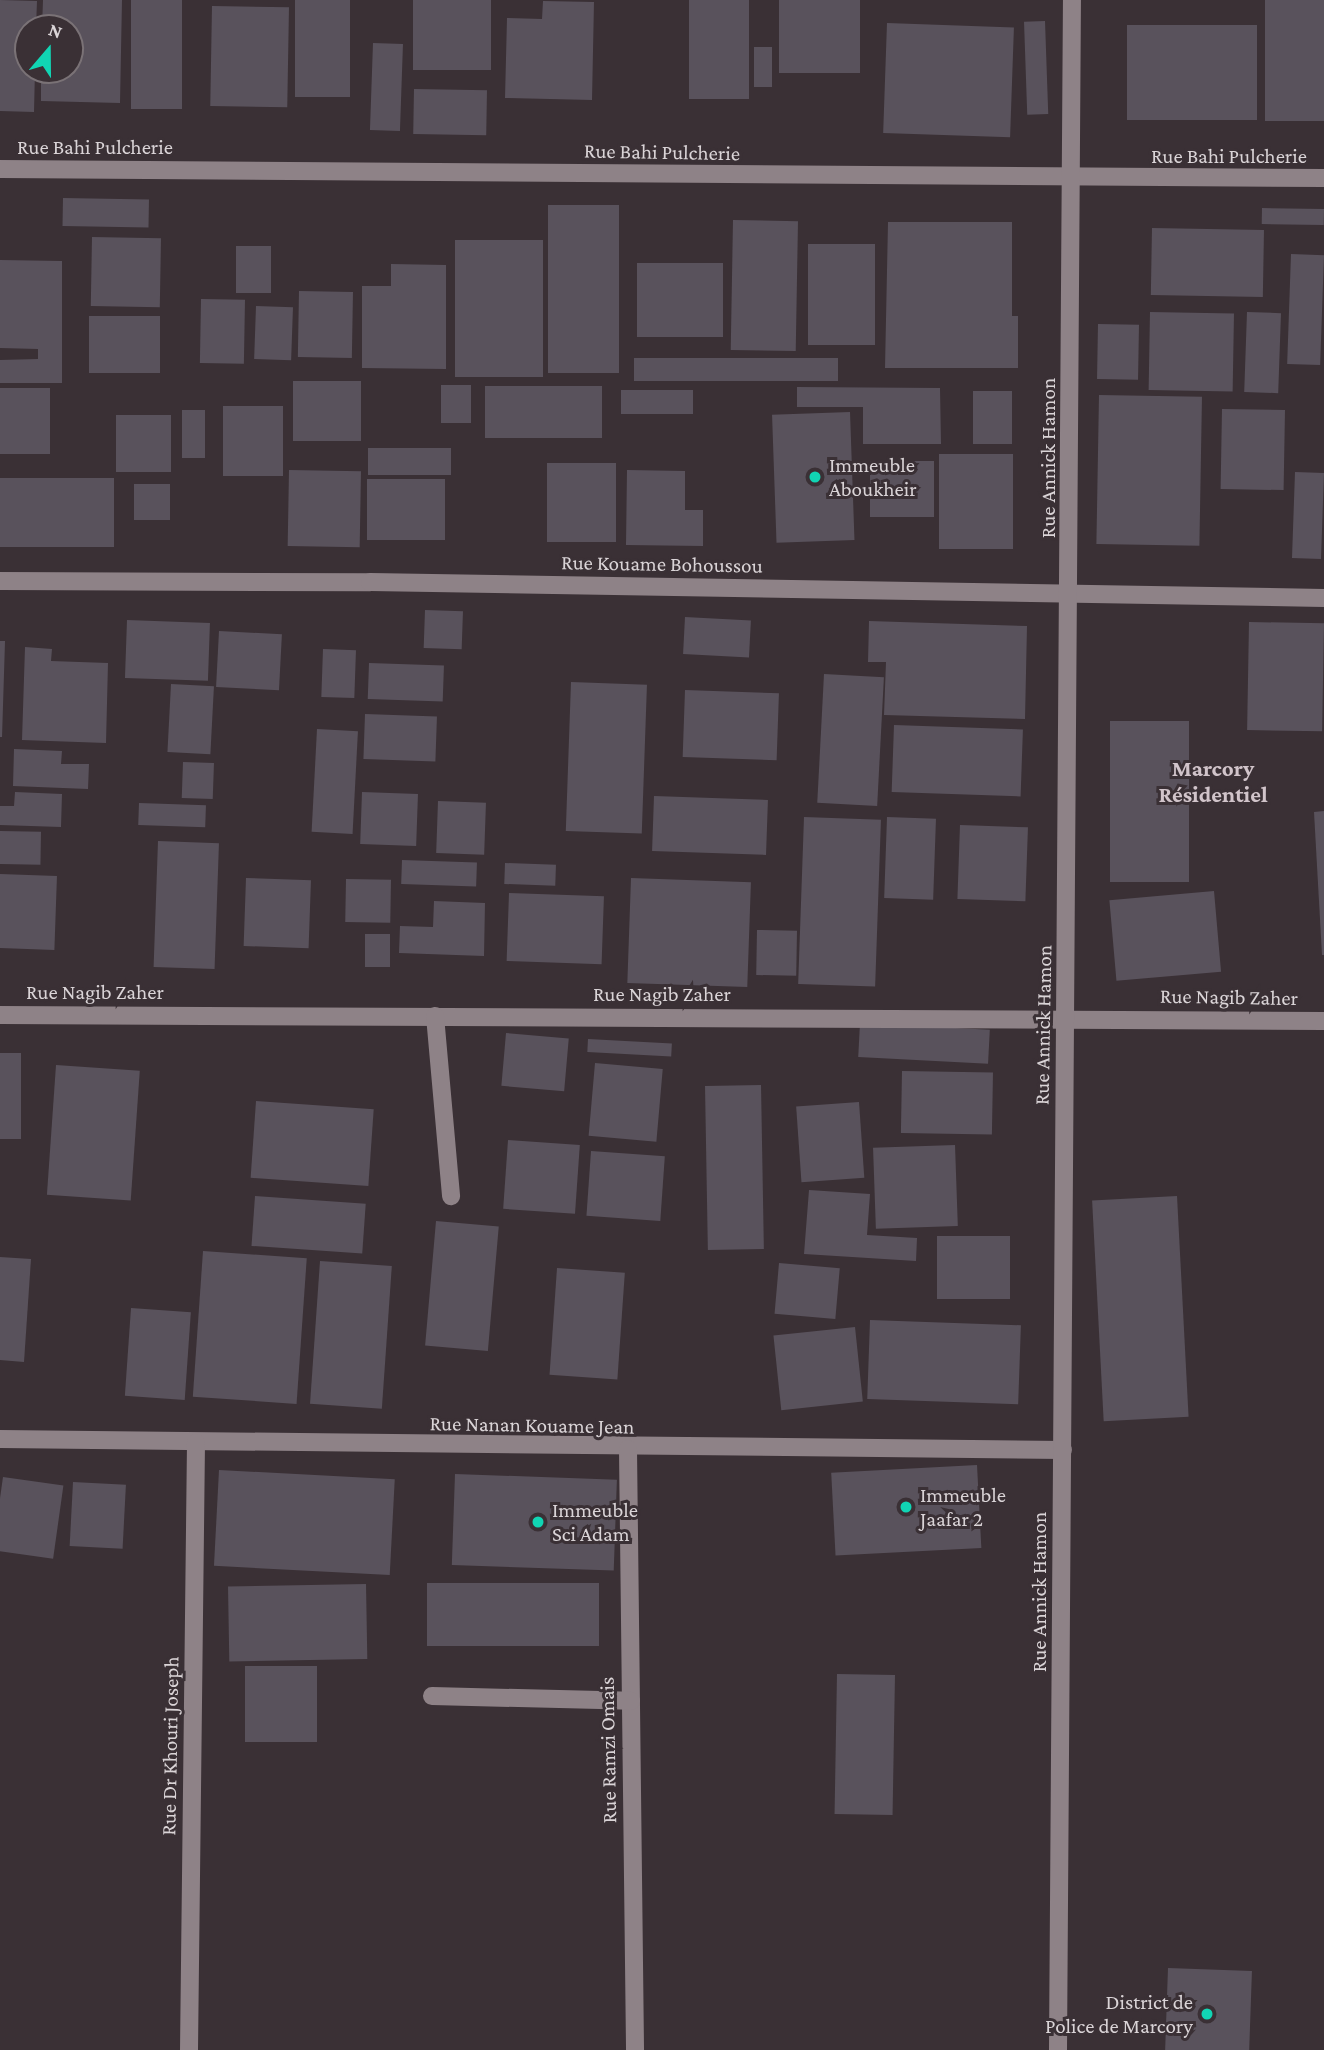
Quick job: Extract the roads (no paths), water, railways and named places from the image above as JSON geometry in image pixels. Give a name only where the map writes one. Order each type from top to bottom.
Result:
[{"type":"street","name":"Rue Annick Hamon","points":[[1059,2050],[1065,1018],[1071,595],[1072,0]]},
{"type":"street","name":"Rue Bahi Pulcherie","points":[[0,169],[1070,179],[1324,178]]},
{"type":"street","name":"Rue Kouame Bohoussou","points":[[0,581],[384,582],[1324,598]]},
{"type":"street","name":"Rue Nagib Zaher","points":[[0,1015],[1324,1021]]},
{"type":"street","points":[[435,1016],[451,1196]]},
{"type":"street","name":"Rue Nanan Kouame Jean","points":[[0,1439],[628,1449],[1063,1450]]},
{"type":"street","name":"Rue Dr Khouri Joseph","points":[[189,2050],[196,1443]]},
{"type":"street","name":"Rue Ramzi Omais","points":[[628,1449],[635,2050]]},
{"type":"street","points":[[432,1696],[631,1701]]},
{"type":"place","name":"Immeuble Aboukheir","points":[[815,477]]},
{"type":"place","name":"Immeuble Jaafar 2","points":[[906,1507]]},
{"type":"place","name":"Immeuble Sci Adam","points":[[538,1522]]},
{"type":"place","name":"District de Police de Marcory","points":[[1207,2014]]},
{"type":"district","name":"Marcory Résidentiel","points":[[1213,781]]}]
